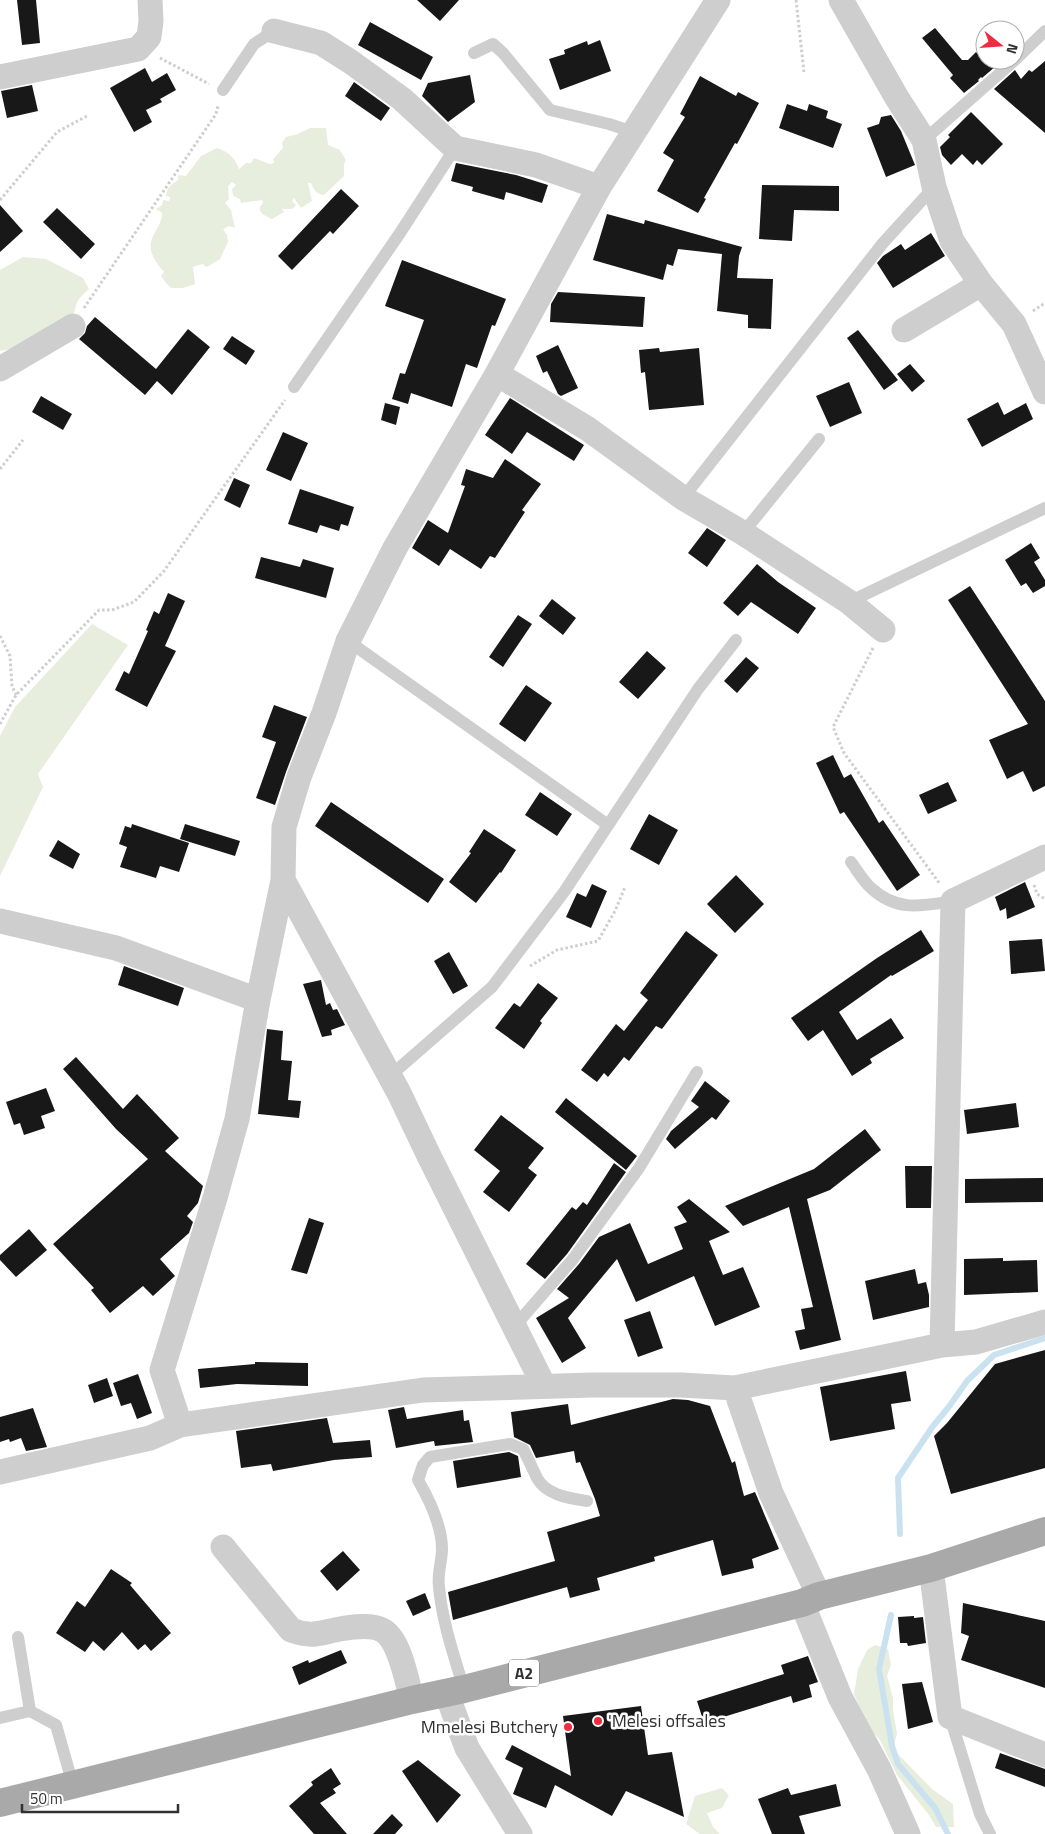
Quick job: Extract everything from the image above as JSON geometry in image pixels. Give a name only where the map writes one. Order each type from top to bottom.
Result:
[{"type":"main road","name":"A2","points":[[0,1803],[810,1600],[931,1568],[1045,1531]]},
{"type":"street","points":[[0,78],[138,49],[149,37],[151,21],[150,0]]},
{"type":"street","points":[[180,1425],[162,1370],[215,1198],[237,1119],[258,1000],[283,880],[284,826],[299,777],[324,713],[348,641],[395,548],[497,374],[599,186],[718,0]]},
{"type":"street","points":[[841,0],[897,98],[924,140],[934,187],[952,241],[981,284],[1014,324],[1045,392]]},
{"type":"street","points":[[274,31],[321,43],[351,62],[402,99],[455,148],[536,165],[599,186]]},
{"type":"street","points":[[904,330],[981,284]]},
{"type":"street","points":[[0,369],[73,326]]},
{"type":"street","points":[[497,374],[588,429],[683,498],[743,533],[849,602],[883,630]]},
{"type":"street","points":[[942,1345],[953,901],[1045,857]]},
{"type":"street","points":[[283,880],[390,1076],[544,1386]]},
{"type":"street","points":[[0,921],[116,948],[258,1000]]},
{"type":"street","points":[[0,1472],[150,1438],[180,1425],[424,1390],[544,1386],[681,1385],[735,1388],[942,1345],[976,1342],[1045,1322]]},
{"type":"street","points":[[735,1388],[810,1600],[840,1697],[880,1769],[908,1834]]},
{"type":"street","points":[[223,1547],[291,1630],[306,1635],[321,1634],[341,1629],[370,1627],[383,1630],[394,1641],[403,1665],[412,1700]]},
{"type":"street","points":[[931,1568],[950,1717],[1045,1755]]},
{"type":"street","points":[[455,1690],[467,1748],[520,1834]]},
{"type":"lane","points":[[223,90],[254,44],[274,31]]},
{"type":"lane","points":[[1025,50],[1045,31]]},
{"type":"lane","points":[[474,53],[493,44],[503,53],[550,110],[609,124],[632,132]]},
{"type":"lane","points":[[924,140],[1004,70]]},
{"type":"lane","points":[[294,387],[400,233],[455,148]]},
{"type":"lane","points":[[683,498],[883,243],[934,187]]},
{"type":"lane","points":[[743,533],[819,439]]},
{"type":"lane","points":[[849,602],[1045,508]]},
{"type":"lane","points":[[390,1076],[492,987],[564,892],[698,689],[736,640]]},
{"type":"lane","points":[[348,641],[608,826]]},
{"type":"lane","points":[[851,862],[870,888],[897,905],[924,906],[953,901]]},
{"type":"lane","points":[[515,1326],[573,1259],[639,1168],[697,1072]]},
{"type":"lane","points":[[455,1690],[451,1648],[438,1586],[442,1551],[441,1531],[418,1480],[423,1465],[430,1458],[510,1444],[523,1449],[538,1480],[549,1490],[560,1495],[587,1501]]},
{"type":"lane","points":[[18,1637],[30,1711]]},
{"type":"lane","points":[[0,1718],[30,1711],[56,1725],[73,1785]]},
{"type":"lane","points":[[950,1717],[980,1814],[990,1834]]},
{"type":"path","points":[[796,0],[804,72]]},
{"type":"path","points":[[73,326],[216,114],[223,90],[160,58],[145,41]]},
{"type":"path","points":[[0,200],[57,132],[87,116]]},
{"type":"path","points":[[0,724],[16,695],[99,610],[112,610],[134,602],[164,571],[294,387]]},
{"type":"path","points":[[0,469],[23,440]]},
{"type":"path","points":[[883,630],[833,727],[844,753],[953,901]]},
{"type":"path","points":[[0,636],[10,656],[12,686],[16,695]]},
{"type":"path","points":[[505,968],[527,968],[557,950],[598,941],[625,887]]},
{"type":"green space","points":[[310,128],[326,128],[328,145],[340,150],[346,160],[344,176],[324,195],[317,193],[311,183],[308,183],[312,201],[301,208],[294,198],[292,201],[296,205],[292,209],[282,209],[284,212],[272,219],[260,211],[260,206],[263,203],[262,200],[241,203],[240,199],[233,196],[232,189],[236,185],[232,182],[228,186],[229,199],[225,203],[231,210],[235,228],[229,226],[223,229],[227,235],[228,242],[220,259],[207,267],[202,264],[193,267],[195,284],[183,288],[171,288],[161,276],[164,272],[153,257],[151,243],[162,216],[162,213],[156,209],[162,205],[163,200],[169,201],[170,197],[166,196],[167,190],[178,180],[178,175],[186,176],[201,156],[217,148],[231,156],[239,169],[246,163],[251,163],[254,158],[270,164],[274,163],[273,159],[283,148],[282,143],[286,137]]},
{"type":"green space","points":[[23,257],[46,259],[83,278],[89,289],[81,296],[71,318],[16,348],[0,351],[0,270]]},
{"type":"green space","points":[[92,624],[128,645],[38,774],[43,787],[0,876],[0,736],[15,707]]},
{"type":"green space","points":[[875,1645],[888,1649],[891,1665],[887,1676],[893,1698],[897,1734],[893,1749],[932,1789],[953,1804],[954,1827],[936,1827],[929,1815],[897,1775],[880,1740],[868,1727],[854,1694],[858,1669],[867,1650]]},
{"type":"green space","points":[[722,1788],[729,1795],[722,1808],[707,1813],[713,1827],[720,1834],[700,1834],[686,1824],[695,1796]]},
{"type":"building","points":[[17,0],[36,0],[40,43],[22,45]]},
{"type":"building","points":[[417,0],[459,0],[440,21]]},
{"type":"building","points":[[370,22],[433,57],[421,80],[358,45]]},
{"type":"building","points":[[935,28],[962,60],[968,60],[975,53],[975,70],[991,70],[964,93],[950,78],[953,75],[922,38]]},
{"type":"building","points":[[600,40],[611,71],[560,90],[549,59],[565,54],[564,50],[587,41],[588,45]]},
{"type":"building","points":[[1045,61],[1045,133],[994,89],[1015,70],[1021,79],[1029,70],[1032,72]]},
{"type":"building","points":[[145,68],[152,82],[167,73],[176,90],[160,99],[162,102],[146,110],[152,122],[134,132],[110,88]]},
{"type":"building","points":[[470,75],[475,102],[448,122],[422,96],[428,83]]},
{"type":"building","points":[[700,76],[736,96],[738,92],[759,103],[737,144],[735,143],[704,198],[706,199],[698,213],[657,191],[674,160],[663,153],[685,117],[680,114]]},
{"type":"building","points":[[354,82],[390,108],[381,121],[345,96]]},
{"type":"building","points":[[32,85],[38,111],[7,118],[1,91]]},
{"type":"building","points":[[787,104],[807,111],[809,104],[828,111],[826,118],[842,124],[833,148],[779,128]]},
{"type":"building","points":[[971,112],[1003,144],[982,165],[977,160],[973,165],[962,154],[951,165],[942,155],[940,147],[950,137],[948,135]]},
{"type":"building","points":[[891,115],[901,131],[915,165],[886,177],[867,128],[879,124],[881,117]]},
{"type":"building","points":[[456,163],[516,175],[548,185],[542,203],[506,192],[504,200],[472,191],[473,187],[451,181]]},
{"type":"building","points":[[762,185],[839,186],[839,211],[794,210],[792,241],[759,239]]},
{"type":"building","points":[[341,189],[359,206],[333,234],[330,231],[292,270],[278,256]]},
{"type":"building","points":[[0,205],[23,231],[0,252]]},
{"type":"building","points":[[57,208],[95,244],[81,259],[43,222]]},
{"type":"building","points":[[607,214],[644,224],[645,220],[742,247],[739,256],[737,278],[773,279],[771,329],[748,328],[748,315],[717,311],[722,254],[678,249],[673,266],[667,264],[663,280],[593,260]]},
{"type":"building","points":[[931,233],[945,256],[893,288],[877,263],[883,256],[901,244],[905,250]]},
{"type":"building","points":[[402,260],[506,299],[495,326],[492,325],[477,368],[466,364],[452,407],[411,393],[408,404],[392,399],[400,373],[405,374],[424,320],[385,306]]},
{"type":"building","points":[[558,292],[645,297],[643,327],[550,322],[551,304]]},
{"type":"building","points":[[95,317],[156,369],[188,329],[210,347],[172,395],[157,381],[145,395],[79,339]]},
{"type":"building","points":[[858,330],[898,380],[884,390],[847,338]]},
{"type":"building","points":[[232,336],[255,351],[246,365],[223,349]]},
{"type":"building","points":[[558,345],[578,388],[561,396],[558,394],[547,371],[543,373],[536,356]]},
{"type":"building","points":[[659,348],[660,352],[699,348],[704,405],[649,410],[645,372],[641,373],[639,350]]},
{"type":"building","points":[[910,364],[925,381],[912,392],[897,374]]},
{"type":"building","points":[[849,382],[862,413],[830,427],[816,396]]},
{"type":"building","points":[[41,396],[72,414],[63,430],[32,412]]},
{"type":"building","points":[[510,398],[584,445],[574,461],[527,432],[512,454],[485,435]]},
{"type":"building","points":[[998,402],[1004,415],[1026,403],[1033,419],[982,447],[967,419]]},
{"type":"building","points":[[385,403],[400,407],[396,425],[381,420]]},
{"type":"building","points":[[283,432],[308,443],[291,481],[266,470]]},
{"type":"building","points":[[505,459],[541,484],[522,510],[525,512],[495,558],[490,556],[481,569],[450,549],[439,566],[412,548],[428,520],[448,533],[465,486],[461,485],[466,469],[493,478]]},
{"type":"building","points":[[234,478],[250,485],[240,508],[224,500]]},
{"type":"building","points":[[300,489],[354,507],[348,526],[341,524],[339,531],[320,525],[317,533],[288,524]]},
{"type":"building","points":[[707,528],[726,540],[707,567],[688,553]]},
{"type":"building","points":[[1031,543],[1040,558],[1034,562],[1045,580],[1045,586],[1033,593],[1026,583],[1021,586],[1005,560]]},
{"type":"building","points":[[261,557],[300,567],[303,559],[334,568],[326,598],[255,578]]},
{"type":"building","points":[[757,564],[778,582],[816,608],[798,634],[751,602],[738,616],[723,603]]},
{"type":"building","points":[[970,586],[1045,701],[1045,786],[1033,792],[1023,771],[1007,779],[989,740],[1028,724],[948,600]]},
{"type":"building","points":[[168,593],[185,601],[165,646],[176,651],[147,707],[115,690],[124,671],[129,674],[148,631],[146,630],[154,611],[159,614]]},
{"type":"building","points":[[552,599],[576,618],[563,635],[539,616]]},
{"type":"building","points":[[518,615],[532,624],[503,667],[489,657]]},
{"type":"building","points":[[647,651],[666,668],[638,699],[619,682]]},
{"type":"building","points":[[746,657],[759,668],[737,693],[724,681]]},
{"type":"building","points":[[526,685],[552,703],[525,742],[499,724]]},
{"type":"building","points":[[274,705],[307,717],[275,805],[256,798],[276,742],[262,737]]},
{"type":"building","points":[[833,755],[844,778],[851,774],[879,823],[883,820],[920,875],[897,891],[844,812],[840,814],[816,763]]},
{"type":"building","points":[[948,782],[957,801],[928,814],[919,795]]},
{"type":"building","points":[[540,792],[572,814],[557,836],[525,815]]},
{"type":"building","points":[[331,802],[444,879],[428,903],[315,826]]},
{"type":"building","points":[[649,814],[678,830],[659,865],[630,849]]},
{"type":"building","points":[[132,824],[189,843],[179,872],[160,866],[156,878],[120,867],[127,847],[119,844],[125,826],[131,828]]},
{"type":"building","points":[[185,824],[240,841],[235,856],[180,839]]},
{"type":"building","points":[[484,829],[516,850],[501,873],[476,903],[449,882],[471,853],[469,852]]},
{"type":"building","points":[[58,840],[80,854],[73,869],[49,856]]},
{"type":"building","points":[[736,875],[764,904],[735,933],[707,904]]},
{"type":"building","points":[[1025,882],[1035,907],[1007,919],[1006,908],[1000,911],[995,897]]},
{"type":"building","points":[[592,884],[607,891],[591,928],[566,917],[577,893],[586,897]]},
{"type":"building","points":[[921,930],[934,951],[891,975],[839,1012],[857,1040],[891,1018],[904,1038],[870,1059],[872,1063],[852,1076],[823,1030],[808,1041],[791,1018]]},
{"type":"building","points":[[686,931],[718,955],[662,1029],[656,1026],[629,1061],[624,1057],[608,1077],[604,1073],[597,1082],[581,1070],[616,1024],[624,1031],[648,1000],[640,993]]},
{"type":"building","points":[[1042,939],[1045,971],[1011,974],[1009,941]]},
{"type":"building","points":[[449,952],[468,986],[453,994],[434,961]]},
{"type":"building","points":[[124,966],[184,988],[178,1006],[118,985]]},
{"type":"building","points":[[321,980],[326,1005],[330,1003],[333,1010],[337,1009],[345,1025],[331,1030],[332,1035],[322,1037],[303,984]]},
{"type":"building","points":[[538,983],[558,998],[540,1021],[542,1023],[524,1049],[495,1028],[514,1003],[520,1007]]},
{"type":"building","points":[[267,1029],[283,1031],[281,1060],[292,1061],[288,1100],[301,1101],[299,1118],[258,1114]]},
{"type":"building","points":[[76,1057],[123,1109],[137,1094],[179,1138],[165,1151],[203,1186],[198,1203],[187,1216],[193,1222],[189,1233],[160,1259],[175,1276],[153,1296],[143,1286],[110,1313],[91,1290],[94,1288],[53,1244],[148,1159],[116,1129],[63,1069]]},
{"type":"building","points":[[705,1081],[730,1101],[716,1120],[712,1117],[675,1149],[666,1139],[671,1131],[699,1107],[691,1101]]},
{"type":"building","points":[[46,1088],[55,1111],[41,1116],[45,1128],[24,1135],[20,1123],[14,1125],[6,1102]]},
{"type":"building","points":[[566,1098],[637,1156],[626,1170],[555,1112]]},
{"type":"building","points":[[1016,1103],[1019,1127],[967,1134],[964,1110]]},
{"type":"building","points":[[501,1115],[544,1148],[528,1168],[537,1175],[509,1212],[483,1192],[500,1171],[474,1150]]},
{"type":"building","points":[[865,1129],[881,1150],[830,1190],[807,1199],[841,1340],[800,1350],[795,1331],[805,1329],[801,1309],[813,1307],[789,1207],[743,1226],[725,1206],[814,1169]]},
{"type":"building","points":[[614,1163],[626,1172],[567,1254],[545,1279],[526,1264],[572,1207],[576,1210],[583,1202],[587,1205]]},
{"type":"building","points":[[905,1166],[932,1166],[931,1208],[906,1208]]},
{"type":"building","points":[[1043,1178],[1043,1202],[965,1203],[965,1179]]},
{"type":"building","points":[[689,1199],[730,1232],[709,1241],[723,1275],[743,1267],[760,1307],[715,1326],[694,1276],[636,1302],[617,1259],[568,1318],[586,1348],[562,1363],[536,1318],[569,1298],[557,1289],[599,1237],[630,1223],[648,1264],[683,1249],[674,1227],[687,1222],[677,1207]]},
{"type":"building","points":[[309,1218],[324,1223],[307,1274],[291,1270]]},
{"type":"building","points":[[29,1229],[47,1250],[16,1277],[0,1260],[0,1255]]},
{"type":"building","points":[[1003,1258],[1003,1261],[1037,1260],[1038,1292],[964,1295],[964,1259]]},
{"type":"building","points":[[915,1269],[918,1284],[926,1282],[929,1307],[873,1320],[865,1281]]},
{"type":"building","points":[[650,1311],[663,1348],[638,1357],[624,1320]]},
{"type":"building","points":[[1045,1350],[1045,1468],[951,1494],[934,1436],[947,1423],[995,1364]]},
{"type":"building","points":[[255,1362],[308,1363],[308,1386],[237,1384],[200,1388],[198,1369],[255,1364]]},
{"type":"building","points":[[906,1371],[911,1401],[891,1404],[895,1429],[830,1441],[820,1387]]},
{"type":"building","points":[[138,1374],[152,1413],[137,1419],[131,1403],[121,1406],[113,1383]]},
{"type":"building","points":[[107,1378],[113,1396],[94,1403],[88,1385]]},
{"type":"building","points":[[673,1399],[688,1400],[710,1406],[732,1463],[735,1461],[744,1496],[755,1492],[779,1549],[752,1559],[754,1568],[722,1576],[713,1540],[654,1557],[655,1561],[597,1578],[600,1590],[570,1598],[567,1587],[453,1620],[448,1592],[555,1561],[547,1532],[600,1516],[580,1462],[576,1463],[574,1451],[536,1458],[530,1445],[514,1437],[511,1412],[568,1404],[571,1425]]},
{"type":"building","points":[[404,1407],[407,1419],[463,1410],[464,1421],[469,1420],[473,1442],[435,1446],[434,1441],[396,1448],[388,1410]]},
{"type":"building","points":[[33,1408],[47,1447],[26,1451],[21,1438],[10,1442],[9,1439],[0,1442],[0,1417]]},
{"type":"building","points":[[327,1418],[333,1443],[370,1440],[372,1457],[334,1460],[273,1471],[271,1464],[241,1468],[236,1431]]},
{"type":"building","points":[[509,1452],[518,1456],[521,1477],[457,1488],[453,1461]]},
{"type":"building","points":[[343,1551],[360,1570],[337,1591],[320,1571]]},
{"type":"building","points":[[111,1569],[132,1583],[130,1585],[171,1633],[151,1651],[145,1644],[138,1650],[122,1632],[104,1651],[93,1641],[85,1652],[56,1633],[77,1601],[85,1607]]},
{"type":"building","points":[[425,1593],[431,1608],[413,1616],[406,1601]]},
{"type":"building","points":[[963,1603],[1045,1621],[1045,1688],[961,1660],[969,1636],[961,1633]]},
{"type":"building","points":[[914,1616],[914,1618],[923,1617],[926,1643],[908,1646],[907,1643],[900,1643],[898,1617]]},
{"type":"building","points":[[341,1650],[347,1663],[299,1685],[292,1667],[308,1660],[309,1663]]},
{"type":"building","points":[[808,1656],[818,1682],[809,1685],[812,1697],[793,1703],[791,1696],[704,1723],[697,1701],[784,1674],[781,1665]]},
{"type":"building","points":[[922,1682],[933,1722],[908,1729],[902,1684]]},
{"type":"building","points":[[641,1706],[648,1755],[672,1752],[684,1817],[626,1791],[612,1816],[555,1785],[546,1808],[513,1794],[523,1768],[505,1759],[512,1745],[571,1776],[563,1716]]},
{"type":"building","points":[[1000,1753],[1045,1769],[1045,1787],[995,1768]]},
{"type":"building","points":[[418,1760],[461,1795],[437,1823],[402,1771]]},
{"type":"building","points":[[331,1768],[341,1784],[333,1789],[336,1793],[320,1803],[347,1834],[314,1834],[289,1806],[313,1785],[311,1782]]},
{"type":"building","points":[[836,1784],[841,1806],[799,1816],[805,1834],[772,1834],[758,1799],[788,1788],[791,1795]]},
{"type":"building","points":[[392,1814],[403,1825],[395,1834],[373,1834]]},
{"type":"waterway","points":[[900,1534],[898,1478],[933,1426],[967,1381],[994,1355],[1045,1338]]},
{"type":"waterway","points":[[891,1615],[879,1669],[892,1746],[898,1764],[935,1808],[948,1834]]},
{"type":"place","name":"'Melesi offsales","points":[[598,1721]]},
{"type":"place","name":"Mmelesi Butchery","points":[[568,1727]]}]
